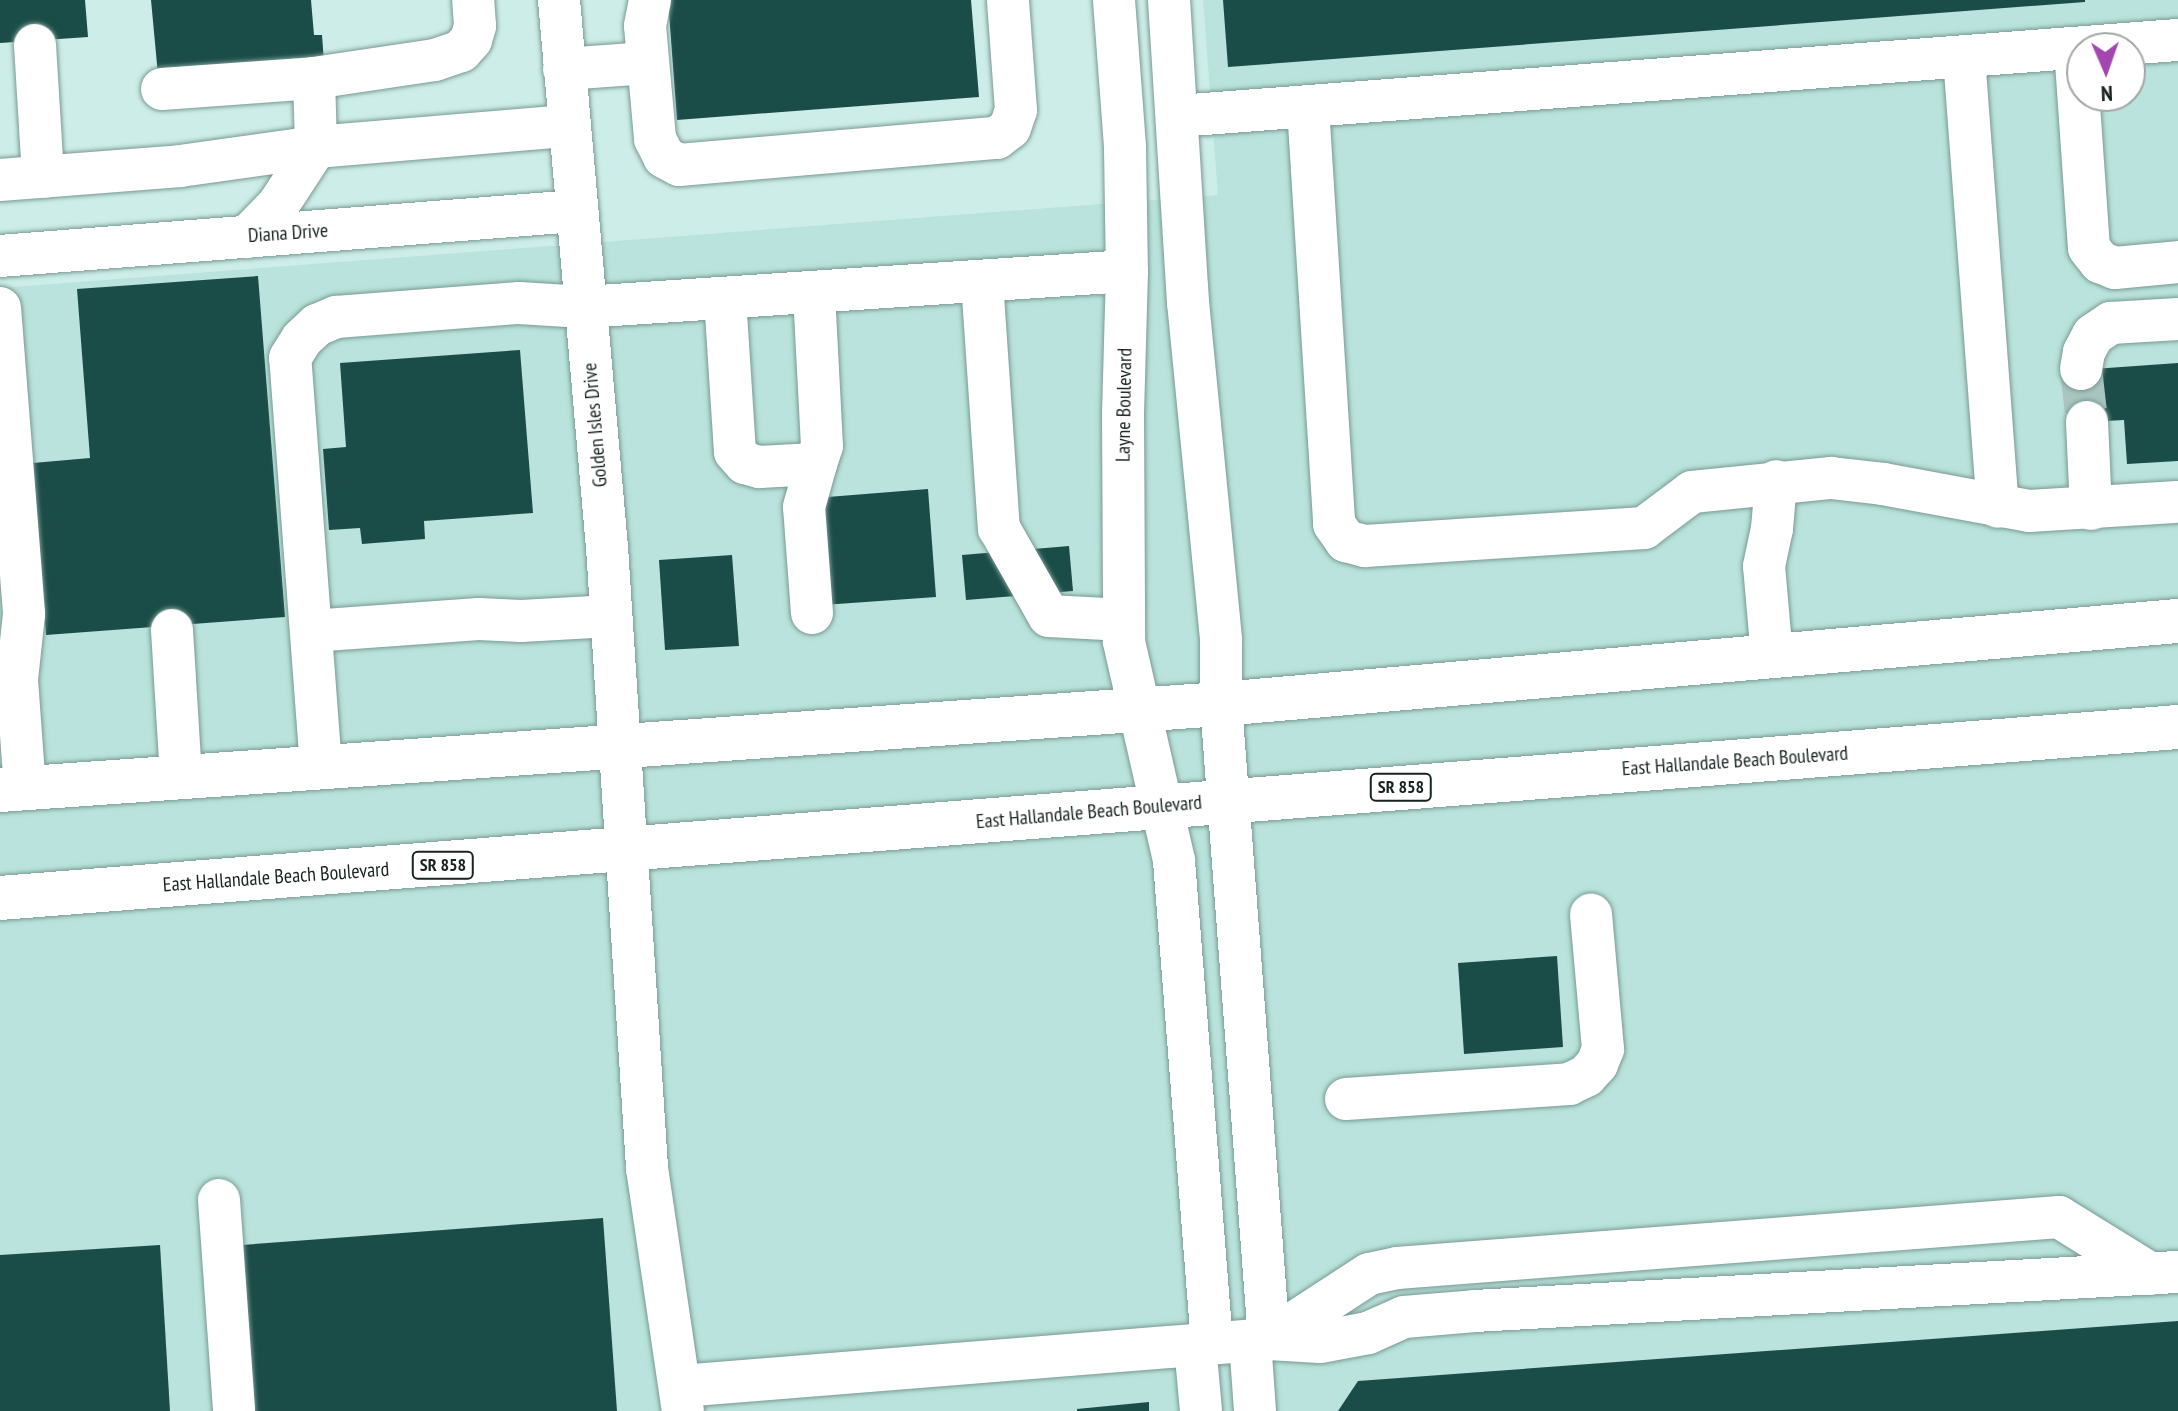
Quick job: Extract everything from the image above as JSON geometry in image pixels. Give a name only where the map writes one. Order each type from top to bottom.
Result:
[{"type":"main road","points":[[13,789],[1139,711],[2178,621]]},
{"type":"main road","name":"East Hallandale Beach Boulevard","points":[[0,898],[2178,727]]},
{"type":"street","points":[[162,89],[314,78],[435,60],[461,51],[471,40],[475,26],[473,0]]},
{"type":"street","name":"Golden Isles Drive","points":[[559,0],[567,126],[611,616],[647,1168],[682,1398]]},
{"type":"street","points":[[650,0],[645,26],[655,139],[664,157],[679,165],[997,138],[1010,128],[1016,110],[1008,0]]},
{"type":"street","name":"Layne Boulevard","points":[[1114,0],[1125,148],[1127,271],[1123,413],[1124,642],[1159,807],[1174,861],[1231,1342]]},
{"type":"street","points":[[1169,0],[1188,302],[1221,640],[1221,704],[1229,801],[1231,1342],[1255,1411]]},
{"type":"street","points":[[2146,42],[2178,40]]},
{"type":"street","points":[[35,45],[43,177]]},
{"type":"street","points":[[1125,148],[1179,130],[1308,107],[2066,49]]},
{"type":"street","points":[[1964,57],[1998,507]]},
{"type":"street","points":[[564,69],[648,63]]},
{"type":"street","points":[[247,237],[278,205],[316,147],[314,78]]},
{"type":"street","points":[[1308,107],[1334,524],[1346,541],[1365,546],[1644,528],[1692,492],[1776,481],[1831,478],[1883,484],[2029,511],[2178,502]]},
{"type":"street","points":[[2079,112],[2089,248],[2100,262],[2115,268],[2178,262]]},
{"type":"street","points":[[0,180],[180,166],[316,147],[567,126]]},
{"type":"street","name":"Diana Drive","points":[[0,256],[575,211]]},
{"type":"street","points":[[321,767],[290,358],[302,339],[317,325],[336,317],[519,303],[584,307],[1127,271]]},
{"type":"street","points":[[982,281],[999,528],[1049,616],[1124,620]]},
{"type":"street","points":[[812,613],[804,507],[822,446],[814,292]]},
{"type":"street","points":[[725,298],[735,452],[745,463],[759,467],[816,464]]},
{"type":"street","points":[[0,308],[24,614],[9,680],[13,789]]},
{"type":"street","points":[[2081,369],[2084,352],[2093,335],[2111,323],[2178,319]]},
{"type":"street","points":[[2087,422],[2091,509]]},
{"type":"street","points":[[1772,657],[1764,566],[1772,529],[1776,481]]},
{"type":"street","points":[[311,631],[479,619],[521,621],[611,616]]},
{"type":"street","points":[[172,630],[181,777]]},
{"type":"street","points":[[1346,1099],[1569,1084],[1586,1076],[1597,1064],[1603,1049],[1591,915]]},
{"type":"street","points":[[219,1200],[234,1411]]},
{"type":"street","points":[[1201,1411],[1231,1342],[1369,1274],[1397,1268],[2059,1217],[2164,1273]]},
{"type":"street","points":[[682,1398],[1231,1342],[1344,1339],[1404,1317],[1475,1311],[2164,1273]]},
{"type":"shaded area","points":[[1203,0],[2178,0],[2178,1411],[0,1411],[0,288],[1218,195]]},
{"type":"building","points":[[0,0],[85,0],[88,37],[0,43]]},
{"type":"building","points":[[151,0],[311,0],[314,35],[322,35],[324,62],[158,75]]},
{"type":"building","points":[[668,0],[971,0],[979,97],[677,120]]},
{"type":"building","points":[[1223,0],[2085,0],[2085,2],[1228,67]]},
{"type":"building","points":[[258,276],[285,617],[46,635],[33,463],[90,458],[77,289]]},
{"type":"building","points":[[520,350],[533,513],[424,521],[425,539],[362,544],[360,528],[329,530],[323,449],[346,447],[340,363]]},
{"type":"building","points":[[2178,363],[2178,461],[2127,464],[2124,420],[2069,423],[2065,371]]},
{"type":"building","points":[[928,489],[936,597],[823,605],[815,498]]},
{"type":"building","points":[[1069,546],[1073,591],[966,600],[962,555]]},
{"type":"building","points":[[732,555],[739,646],[665,650],[659,560]]},
{"type":"building","points":[[1557,956],[1563,1047],[1464,1054],[1458,963]]},
{"type":"building","points":[[603,1218],[617,1411],[255,1411],[242,1245]]},
{"type":"building","points":[[160,1245],[170,1411],[0,1411],[0,1255]]},
{"type":"building","points":[[2178,1321],[2178,1411],[1338,1411],[1358,1381]]},
{"type":"building","points":[[1149,1402],[1149,1411],[1077,1411],[1077,1409]]},
{"type":"tunnel","points":[[2081,369],[2087,422]]}]
